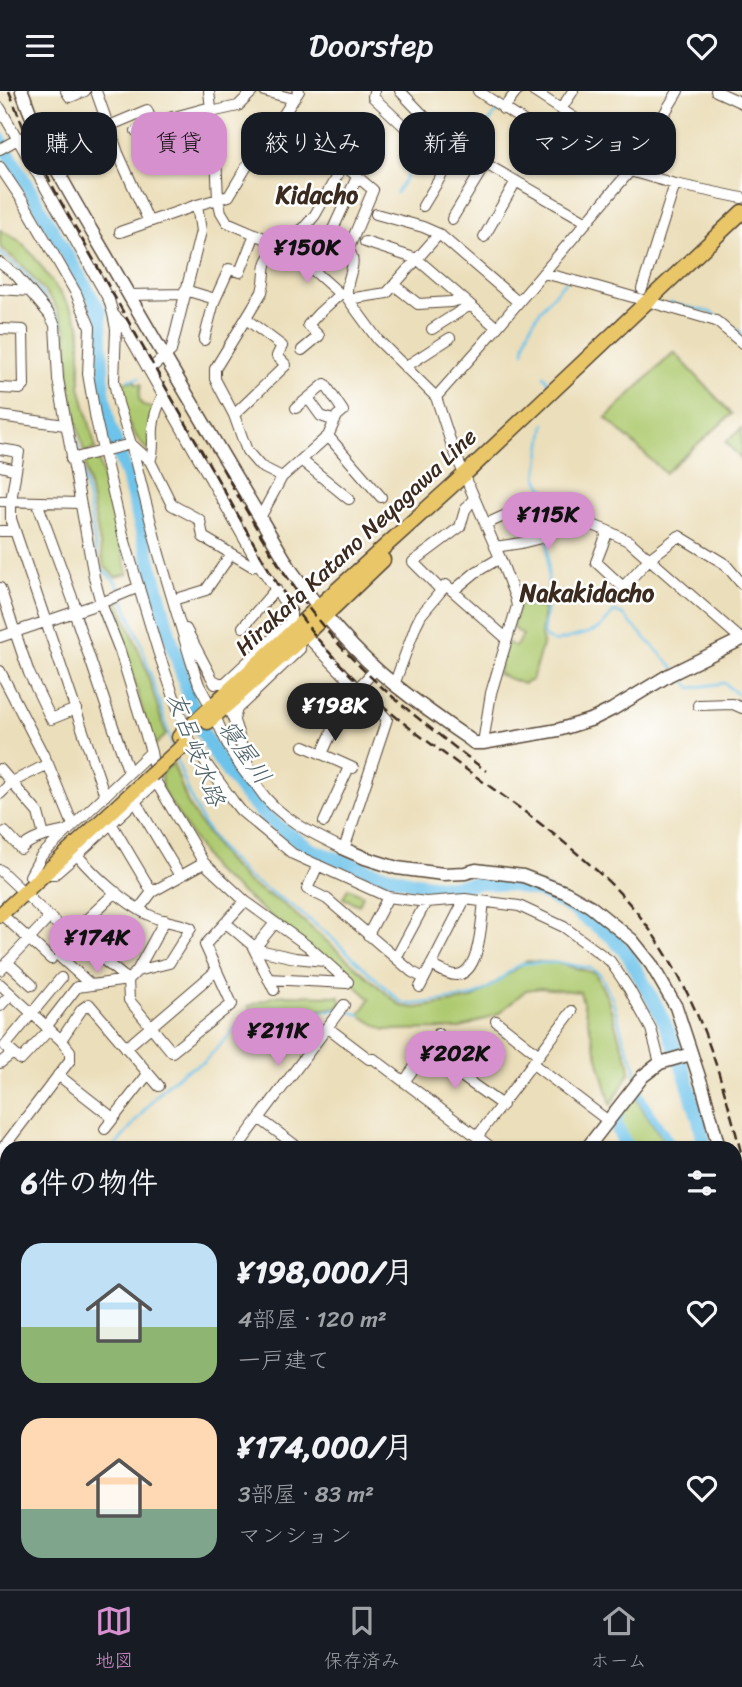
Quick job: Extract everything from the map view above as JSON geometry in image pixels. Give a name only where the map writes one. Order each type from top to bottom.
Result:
[{"type":"main road","name":"Hirakata Katano Neyagawa Line","points":[[0,904],[45,874],[186,736],[218,714],[321,611],[466,478],[649,298],[742,212]]},
{"type":"main road","name":"Hirakata Katano Neyagawa Line","points":[[649,298],[742,224]]},
{"type":"main road","name":"Hirakata Katano Neyagawa Line","points":[[0,915],[30,876],[151,769]]},
{"type":"street","points":[[22,91],[30,112]]},
{"type":"street","points":[[66,91],[70,97],[85,91]]},
{"type":"street","points":[[96,91],[104,112]]},
{"type":"street","points":[[209,91],[211,112]]},
{"type":"street","points":[[196,112],[238,106],[253,91]]},
{"type":"street","points":[[264,91],[297,95],[285,112]]},
{"type":"street","points":[[374,91],[373,97],[399,121]]},
{"type":"street","points":[[400,91],[420,112]]},
{"type":"street","points":[[478,91],[509,113]]},
{"type":"street","points":[[503,109],[517,91]]},
{"type":"street","points":[[533,91],[566,112]]},
{"type":"street","points":[[561,109],[573,91]]},
{"type":"street","points":[[665,112],[678,91]]},
{"type":"street","points":[[718,91],[742,102]]},
{"type":"street","points":[[0,108],[108,300],[116,329],[114,381],[118,403],[159,554],[199,685],[245,756],[257,787]]},
{"type":"street","points":[[0,149],[21,138]]},
{"type":"street","points":[[117,150],[149,222]]},
{"type":"street","points":[[0,167],[76,293],[90,327],[88,374],[123,535],[158,651],[186,736],[241,811],[293,854],[388,897],[426,902],[465,899],[519,906],[564,927],[610,961],[651,1029],[660,1063]]},
{"type":"street","points":[[495,168],[587,222]]},
{"type":"street","points":[[60,175],[291,570],[321,611],[376,669],[469,740],[483,743],[558,730],[593,719],[677,671],[742,639],[630,542],[608,531],[539,507],[517,510],[486,524]]},
{"type":"street","points":[[216,175],[218,199],[227,222],[281,244],[345,296],[378,340],[436,397],[452,446],[515,597],[516,606],[491,693],[483,743]]},
{"type":"street","points":[[120,232],[229,196],[242,175]]},
{"type":"street","points":[[282,477],[260,466],[247,451],[234,415],[215,379],[215,369],[262,292],[264,271],[270,255],[304,228],[315,215],[337,175]]},
{"type":"street","points":[[348,250],[373,190],[355,175]]},
{"type":"street","points":[[423,206],[442,175]]},
{"type":"street","points":[[452,219],[479,175]]},
{"type":"street","points":[[436,397],[627,175]]},
{"type":"street","points":[[644,175],[742,198]]},
{"type":"street","points":[[328,240],[357,177]]},
{"type":"street","points":[[484,237],[516,181]]},
{"type":"street","points":[[649,298],[675,184]]},
{"type":"street","points":[[149,370],[171,351],[201,231],[197,205]]},
{"type":"street","points":[[376,213],[439,234],[518,302]]},
{"type":"street","points":[[304,228],[353,255],[345,296]]},
{"type":"street","points":[[204,340],[215,299],[229,269],[240,272],[255,234]]},
{"type":"street","points":[[302,350],[319,336],[308,325],[318,314],[345,296],[387,293],[439,234]]},
{"type":"street","points":[[365,242],[416,260],[496,327]]},
{"type":"street","points":[[0,263],[16,275],[55,325],[58,379],[65,425],[94,577],[120,651],[151,769],[204,863],[245,901],[309,947],[348,982],[268,979]]},
{"type":"street","points":[[543,274],[649,298],[716,321],[742,343]]},
{"type":"street","points":[[394,285],[418,304],[466,302]]},
{"type":"street","points":[[0,289],[30,291]]},
{"type":"street","points":[[129,295],[185,292],[215,299]]},
{"type":"street","points":[[432,329],[466,302]]},
{"type":"street","points":[[113,314],[122,323],[258,563],[291,612],[289,623],[225,683],[214,680]]},
{"type":"street","points":[[234,415],[286,365],[277,356],[282,346],[246,319]]},
{"type":"street","points":[[0,329],[23,330],[23,386],[20,389],[0,388]]},
{"type":"street","points":[[405,367],[450,338]]},
{"type":"street","points":[[260,518],[282,477],[328,436],[343,411],[326,384],[296,408]]},
{"type":"street","points":[[150,461],[154,453],[154,424],[163,395]]},
{"type":"street","points":[[308,398],[321,416],[335,421]]},
{"type":"street","points":[[0,416],[65,425]]},
{"type":"street","points":[[328,436],[381,497]]},
{"type":"street","points":[[71,459],[129,444]]},
{"type":"street","points":[[129,444],[150,461],[172,505],[200,520],[203,537],[252,566],[258,563]]},
{"type":"street","points":[[0,449],[19,452],[6,501],[10,519],[105,796]]},
{"type":"street","points":[[301,460],[349,499]]},
{"type":"street","points":[[0,467],[16,470]]},
{"type":"street","points":[[441,590],[413,562],[460,527],[465,510],[474,498]]},
{"type":"street","points":[[6,501],[80,503]]},
{"type":"street","points":[[37,502],[129,773]]},
{"type":"street","points":[[495,547],[545,537],[551,509]]},
{"type":"street","points":[[0,531],[15,531]]},
{"type":"street","points":[[608,531],[596,562],[623,587],[649,559],[679,536],[724,564],[742,584]]},
{"type":"street","points":[[175,605],[206,590],[231,554]]},
{"type":"street","points":[[453,591],[476,572],[500,558]]},
{"type":"street","points":[[394,685],[415,625],[446,585],[506,638]]},
{"type":"street","points":[[0,637],[101,603],[139,587]]},
{"type":"street","points":[[0,588],[29,673],[51,719],[76,709]]},
{"type":"street","points":[[243,627],[276,589]]},
{"type":"street","points":[[175,605],[219,691]]},
{"type":"street","points":[[218,714],[237,709],[310,640],[321,611]]},
{"type":"street","points":[[310,640],[387,719],[344,849]]},
{"type":"street","points":[[322,754],[355,687],[376,669]]},
{"type":"street","points":[[0,671],[48,764],[70,828]]},
{"type":"street","points":[[698,705],[733,704],[742,708]]},
{"type":"street","points":[[218,714],[226,743],[244,773],[288,818],[313,835],[365,858],[397,868],[443,874],[476,870],[523,876],[565,892],[590,906],[632,940],[651,964],[676,1007],[717,1141]]},
{"type":"street","points":[[304,746],[351,768],[324,822]]},
{"type":"street","points":[[0,794],[12,782],[48,764]]},
{"type":"street","points":[[0,769],[38,813],[44,836]]},
{"type":"street","points":[[30,876],[41,856],[129,773],[151,769]]},
{"type":"street","points":[[45,874],[55,874],[135,801],[151,769]]},
{"type":"street","points":[[135,801],[180,876]]},
{"type":"street","points":[[111,823],[152,892]]},
{"type":"street","points":[[4,832],[21,849],[27,843],[70,828]]},
{"type":"street","points":[[77,855],[93,874],[139,909],[150,916],[191,928],[169,963],[137,971]]},
{"type":"street","points":[[139,909],[152,892],[204,863]]},
{"type":"street","points":[[318,865],[307,889],[327,899],[422,982],[465,899]]},
{"type":"street","points":[[0,870],[77,943],[83,943],[128,980],[129,1000],[172,1052],[232,1004],[205,945],[245,901]]},
{"type":"street","points":[[85,921],[116,892]]},
{"type":"street","points":[[369,935],[388,897]]},
{"type":"street","points":[[396,958],[426,902]]},
{"type":"street","points":[[431,965],[453,975],[458,975],[468,968],[477,954],[484,902]]},
{"type":"street","points":[[0,915],[28,940],[91,985]]},
{"type":"street","points":[[6,963],[50,917]]},
{"type":"street","points":[[61,978],[5,1046],[21,1060],[77,987],[128,980],[137,971],[165,920]]},
{"type":"street","points":[[226,923],[252,945],[274,990]]},
{"type":"street","points":[[254,949],[275,923]]},
{"type":"street","points":[[254,949],[325,961]]},
{"type":"street","points":[[0,950],[6,963],[32,985]]},
{"type":"street","points":[[126,1048],[216,971]]},
{"type":"street","points":[[0,984],[70,1051],[70,1060],[10,1141]]},
{"type":"street","points":[[0,1006],[10,994]]},
{"type":"street","points":[[61,1040],[82,1009],[89,1004],[159,1086]]},
{"type":"street","points":[[243,1141],[344,1005]]},
{"type":"street","points":[[477,1137],[572,1011]]},
{"type":"street","points":[[496,1021],[607,1121]]},
{"type":"street","points":[[327,1027],[482,1141]]},
{"type":"street","points":[[404,1082],[438,1034]]},
{"type":"street","points":[[426,1051],[502,1105]]},
{"type":"street","points":[[0,1063],[13,1053]]},
{"type":"street","points":[[591,1141],[643,1076],[660,1063],[691,1054]]},
{"type":"street","points":[[58,1075],[113,1118]]},
{"type":"street","points":[[104,1129],[148,1075]]},
{"type":"street","points":[[260,1119],[290,1141]]},
{"type":"green space","points":[[0,230],[18,240],[33,255],[72,310],[80,326],[80,386],[96,449],[84,452],[70,392],[66,329],[54,303],[24,267],[0,247]]},
{"type":"green space","points":[[674,352],[732,414],[665,473],[606,418]]},
{"type":"green space","points":[[135,381],[136,384],[141,384],[139,399],[143,406],[155,409],[150,453],[135,436],[122,404],[118,382]]},
{"type":"green space","points":[[742,428],[742,460],[726,442]]},
{"type":"green space","points":[[98,457],[128,574],[115,577],[104,566],[84,459]]},
{"type":"green space","points":[[118,599],[145,666],[166,735],[153,747],[132,673],[106,607],[107,603]]},
{"type":"green space","points":[[519,604],[544,608],[541,636],[543,642],[532,680],[523,684],[498,674],[507,642],[515,647],[523,635],[512,627]]},
{"type":"green space","points":[[173,763],[188,804],[226,860],[247,882],[286,906],[401,1006],[416,1008],[472,999],[527,961],[557,963],[595,973],[607,997],[629,1063],[630,1072],[611,1105],[580,992],[541,988],[526,990],[498,1014],[459,1029],[385,1030],[359,1015],[370,999],[213,870],[162,789],[161,774]]},
{"type":"green space","points":[[348,888],[363,895],[359,905],[343,898]]},
{"type":"green space","points":[[275,996],[340,996],[341,1005],[308,1011],[251,1012],[248,1006]]},
{"type":"green space","points":[[635,1095],[664,1141],[625,1141],[616,1122],[617,1116]]},
{"type":"waterway","points":[[396,193],[428,143],[447,145],[478,132],[498,110]]},
{"type":"waterway","name":"寝屋川","points":[[0,139],[100,312],[103,390],[109,423],[129,482],[170,637],[199,726],[219,760],[262,813],[312,850],[377,873],[416,883],[451,887],[482,882],[542,892],[570,907],[612,937],[628,955],[673,1042],[704,1141]]},
{"type":"waterway","name":"友呂岐水路","points":[[0,253],[24,272],[61,324],[64,377],[98,566],[116,582],[121,592]]},
{"type":"waterway","points":[[524,352],[528,332],[533,323],[566,281]]},
{"type":"waterway","points":[[670,303],[710,312],[724,319],[742,334]]},
{"type":"waterway","points":[[544,376],[549,383]]},
{"type":"waterway","points":[[128,380],[139,378]]},
{"type":"waterway","points":[[545,424],[537,477],[551,504]]},
{"type":"waterway","points":[[548,539],[548,598],[543,633],[546,638],[554,642],[588,633],[600,628],[614,612],[623,615],[675,669]]},
{"type":"waterway","name":"友呂岐水路","points":[[123,598],[142,646],[173,748]]},
{"type":"waterway","points":[[679,674],[691,688],[724,683],[742,698]]},
{"type":"waterway","name":"友呂岐水路","points":[[176,758],[192,801],[204,825],[221,849],[247,877],[291,905],[333,939],[401,1002],[417,1004],[474,996],[495,984],[515,967],[526,963],[561,963],[590,968],[600,974],[612,998],[635,1066],[636,1077]]},
{"type":"waterway","points":[[120,1141],[169,1083],[183,1072],[204,1062],[247,1016],[265,1013],[301,1015],[338,1009]]},
{"type":"waterway","points":[[346,1010],[360,1015]]},
{"type":"waterway","points":[[638,1090],[669,1141]]},
{"type":"waterway","points":[[617,1116],[615,1123],[624,1141]]},
{"type":"railway","points":[[9,91],[28,139],[61,202],[277,584],[322,644],[380,703],[557,837],[604,877],[635,910],[661,947],[692,1003],[715,1062],[738,1141]]},
{"type":"railway","points":[[222,468],[287,577],[333,638],[387,692],[486,771]]},
{"type":"district","name":"Kidacho","points":[[317,195]]},
{"type":"district","name":"Nakakidacho","points":[[587,593]]}]
